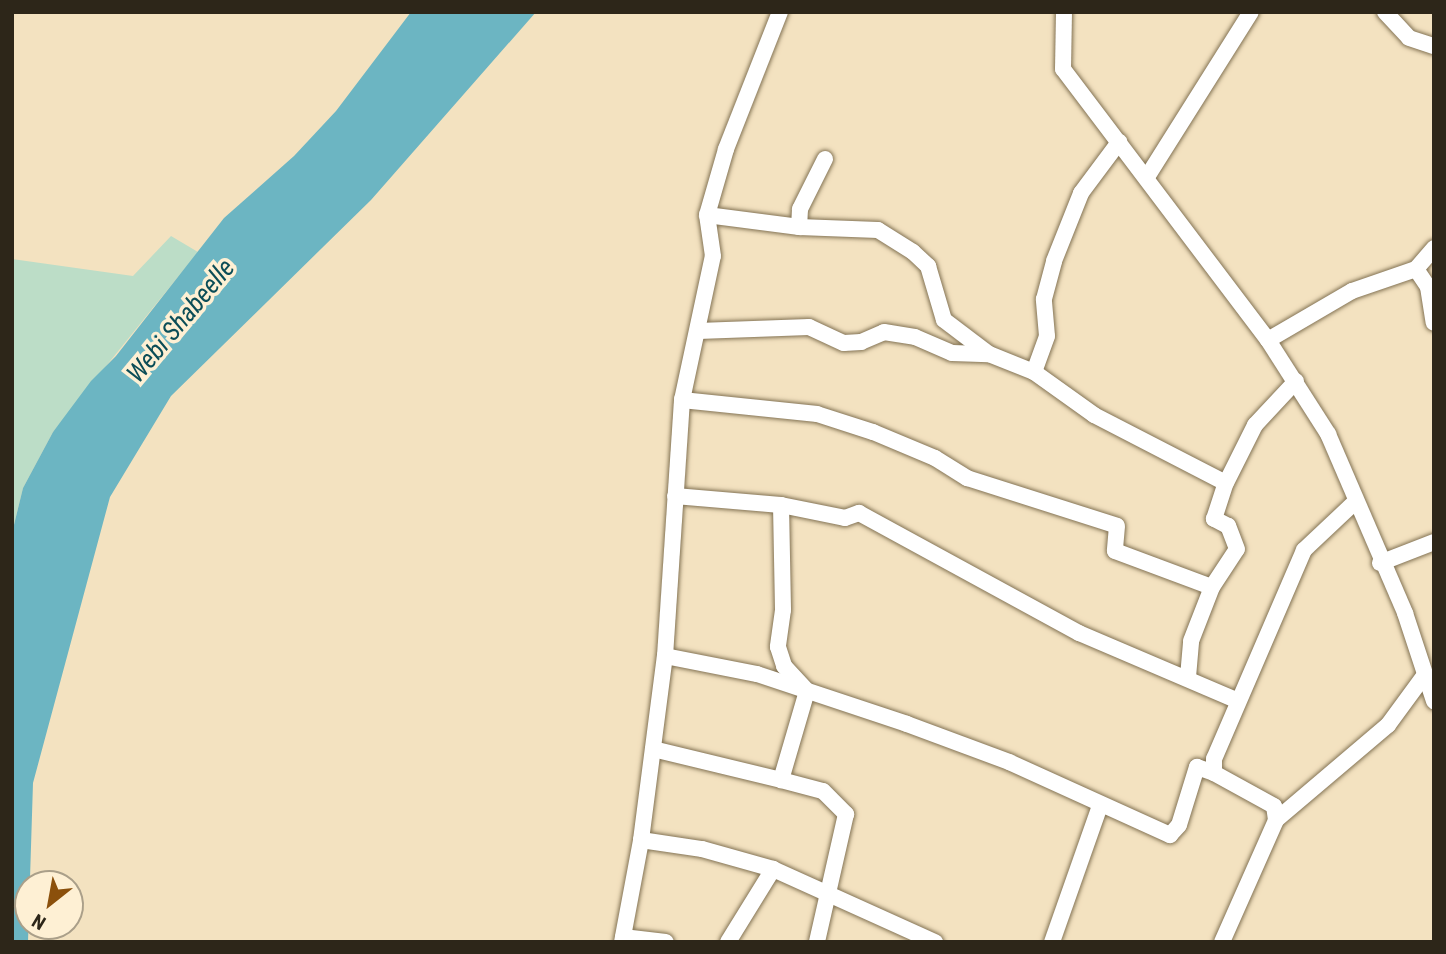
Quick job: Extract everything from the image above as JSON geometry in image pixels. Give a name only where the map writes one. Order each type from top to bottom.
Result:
[{"type":"street","points":[[666,942],[622,940],[641,840],[666,656],[682,400],[713,256],[707,215],[726,149],[779,12]]},
{"type":"street","points":[[1063,12],[1063,69],[1268,340],[1328,434],[1380,563],[1405,612],[1434,701]]},
{"type":"street","points":[[1147,177],[1251,12]]},
{"type":"street","points":[[1385,12],[1409,38],[1434,46]]},
{"type":"street","points":[[1034,372],[1047,336],[1044,299],[1054,261],[1081,193],[1119,142]]},
{"type":"street","points":[[799,227],[800,209],[825,159]]},
{"type":"street","points":[[707,215],[799,227],[878,230],[913,252],[928,266],[944,320],[989,354],[1034,372],[1094,415],[1226,483]]},
{"type":"street","points":[[1268,340],[1352,291],[1416,269],[1434,248]]},
{"type":"street","points":[[1416,269],[1431,286],[1434,323]]},
{"type":"street","points":[[698,331],[809,327],[844,343],[861,342],[884,332],[915,337],[952,353],[989,354]]},
{"type":"street","points":[[1188,677],[1191,640],[1212,587],[1237,549],[1228,526],[1214,519],[1226,483],[1255,425],[1296,381]]},
{"type":"street","points":[[682,400],[817,414],[873,432],[935,458],[967,478],[1117,527],[1115,551],[1212,587]]},
{"type":"street","points":[[675,496],[782,505],[845,518],[859,513],[1079,633],[1157,670],[1188,677],[1236,700]]},
{"type":"street","points":[[1214,773],[1214,760],[1236,700],[1257,667],[1266,631],[1304,550],[1355,502]]},
{"type":"street","points":[[782,505],[783,610],[778,647],[783,666],[807,691]]},
{"type":"street","points":[[1380,563],[1434,542]]},
{"type":"street","points":[[666,656],[757,674],[1009,762],[1100,806],[1170,835],[1179,825],[1197,767],[1214,773],[1273,806],[1276,820]]},
{"type":"street","points":[[1222,942],[1276,820],[1388,725],[1424,677]]},
{"type":"street","points":[[781,780],[807,691]]},
{"type":"street","points":[[653,749],[822,791],[846,814],[817,942]]},
{"type":"street","points":[[1052,942],[1100,806]]},
{"type":"street","points":[[641,840],[702,849],[773,869],[935,942]]},
{"type":"street","points":[[728,942],[773,869]]},
{"type":"green space","points":[[171,236],[198,252],[53,432],[23,488],[12,533],[12,259],[133,276]]},
{"type":"water","name":"Webi Shabeelle","points":[[411,12],[536,12],[371,200],[171,396],[110,497],[33,783],[30,870],[14,870],[14,940],[28,942],[12,942],[12,533],[23,488],[53,432],[91,381],[116,356],[224,218],[294,156],[336,111]]}]
